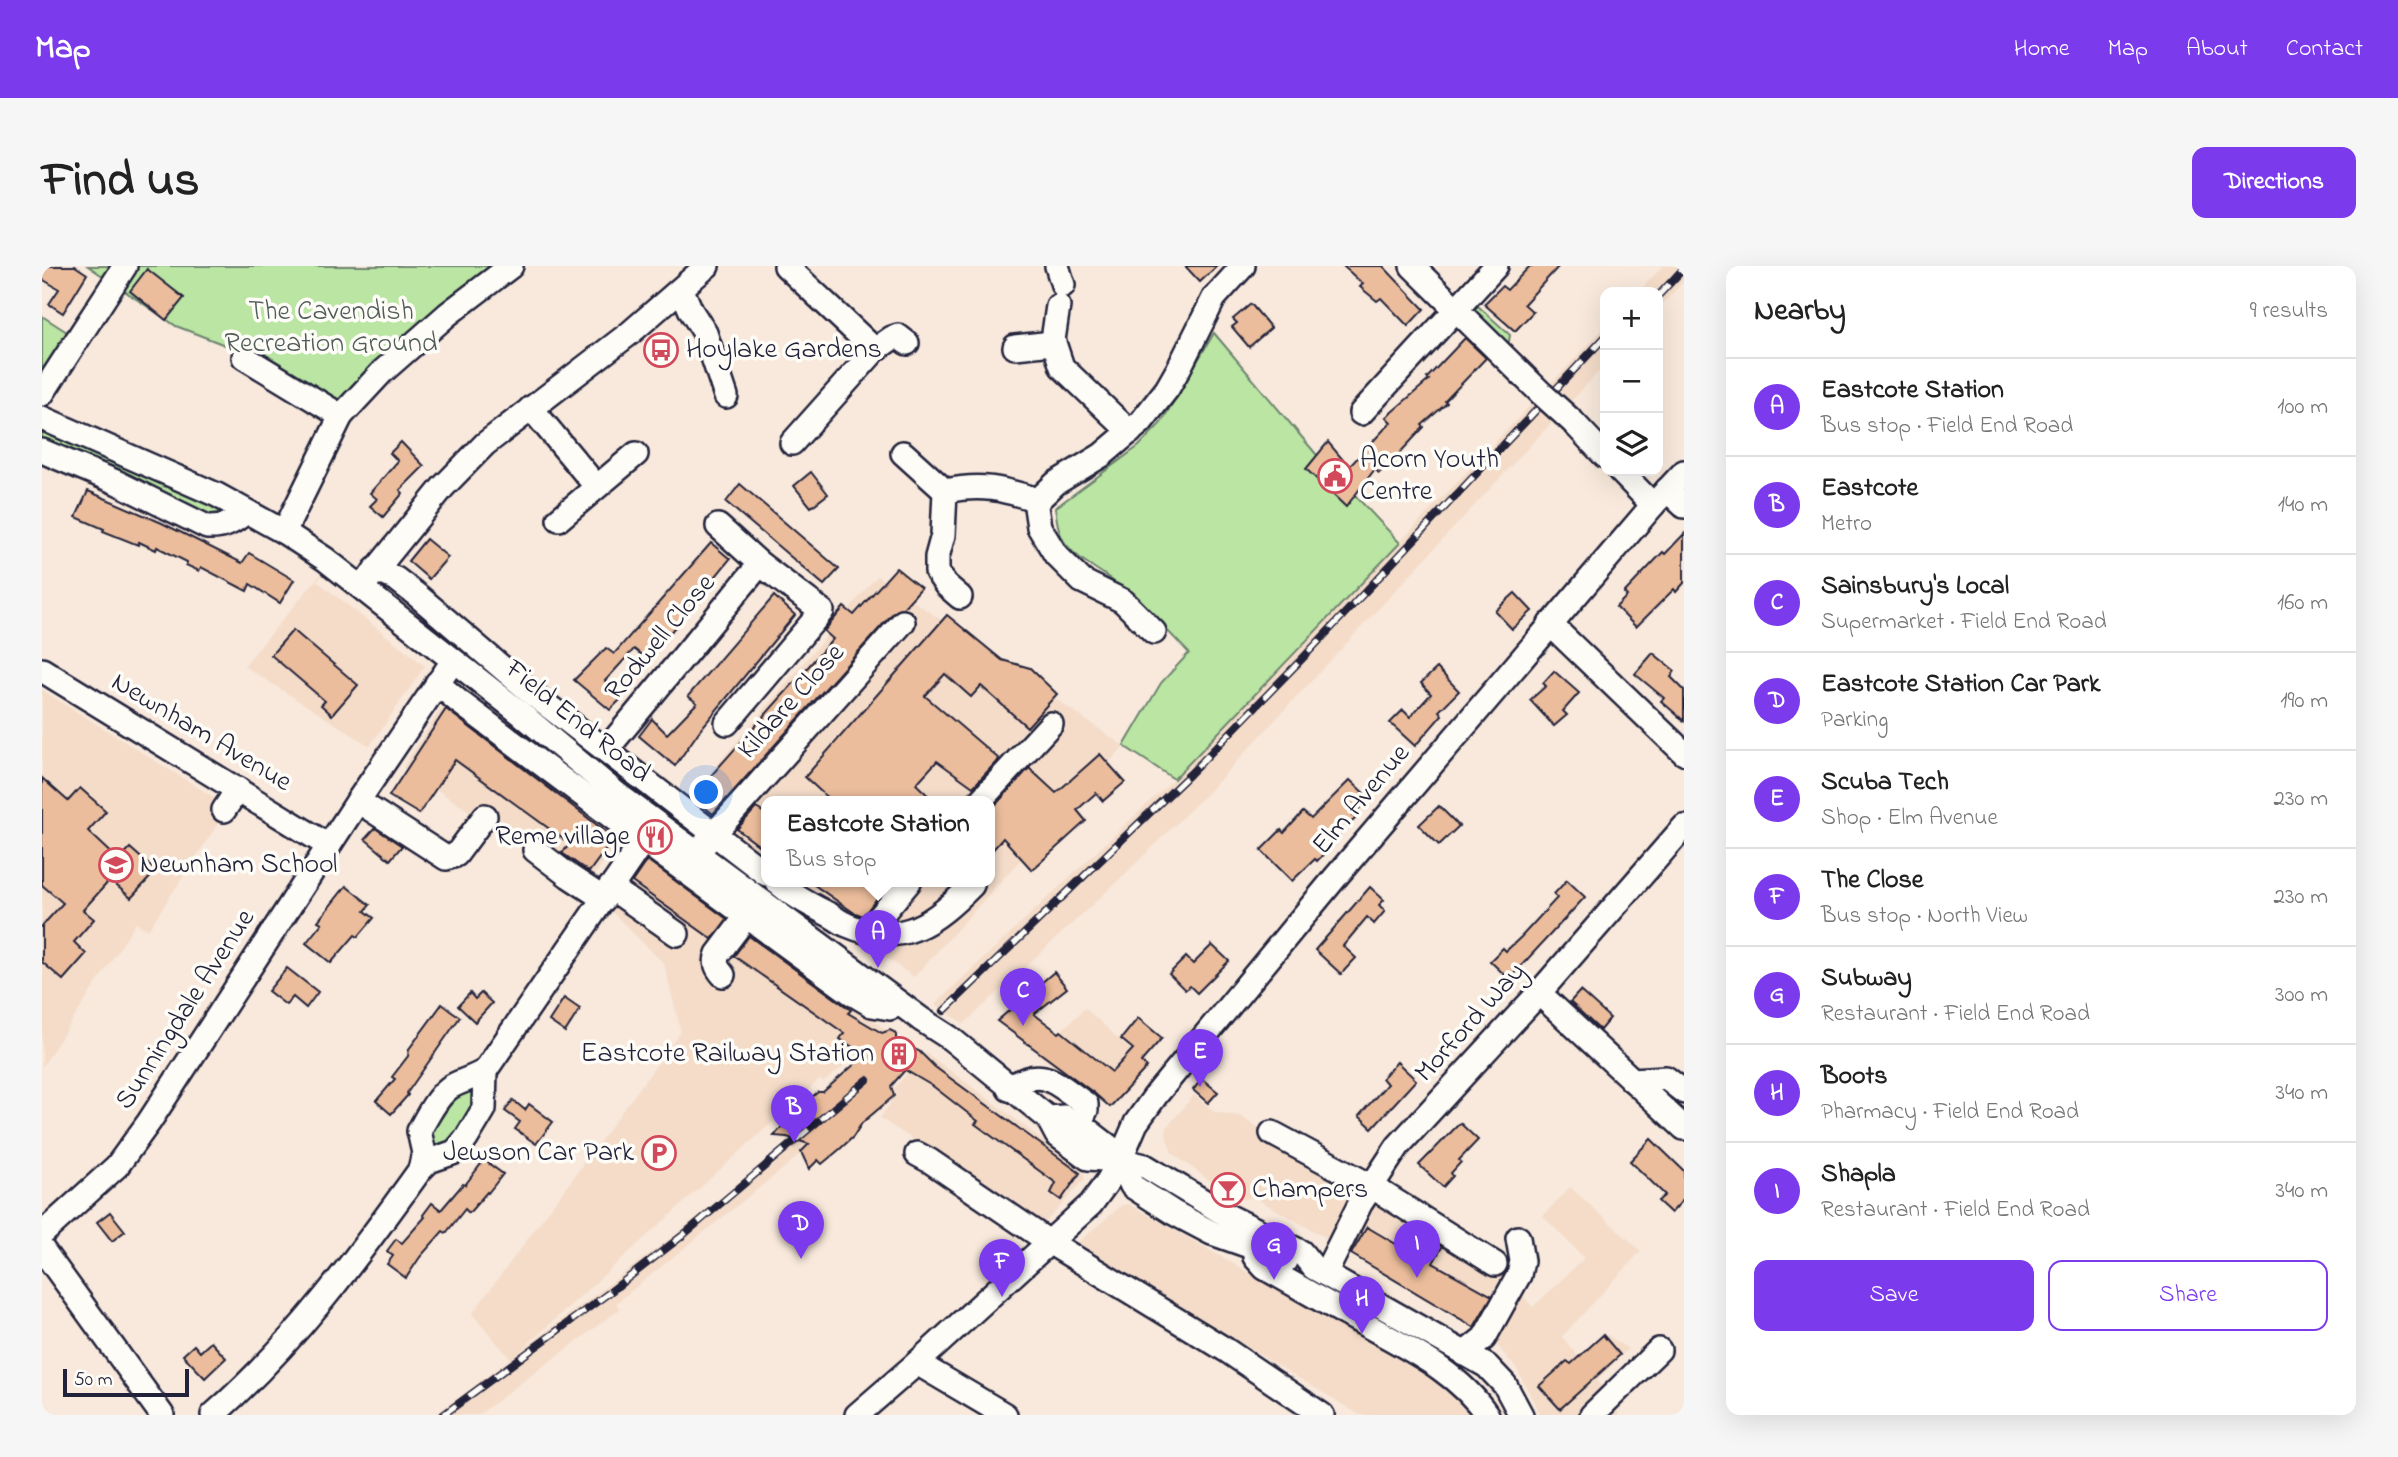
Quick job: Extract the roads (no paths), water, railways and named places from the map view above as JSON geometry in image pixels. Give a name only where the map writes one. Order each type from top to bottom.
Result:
[{"type":"street","points":[[42,394],[125,266]]},
{"type":"street","points":[[284,532],[341,416],[382,372],[429,330],[511,266]]},
{"type":"street","points":[[707,266],[630,334],[485,444],[443,486],[378,579],[607,749],[713,834],[758,892],[872,1006],[890,1008],[897,1003]]},
{"type":"street","points":[[786,266],[875,350]]},
{"type":"street","points":[[1154,632],[1123,601],[1082,581],[1056,555],[1039,527],[1038,500],[1056,483],[1102,455],[1130,432],[1154,406],[1167,389],[1214,298],[1243,266]]},
{"type":"street","points":[[1412,266],[1600,451]]},
{"type":"street","points":[[1361,413],[1496,266]]},
{"type":"street","points":[[1060,286],[1053,343],[1062,367],[1130,432]]},
{"type":"street","points":[[682,290],[705,333],[726,396]]},
{"type":"street","points":[[792,443],[875,350],[898,336],[907,343]]},
{"type":"street","points":[[1015,346],[1053,343]]},
{"type":"street","points":[[244,357],[341,416]]},
{"type":"street","points":[[531,408],[596,485]]},
{"type":"street","name":"Field End Road","points":[[42,418],[217,495],[378,579],[453,661],[582,765],[650,832],[697,853],[758,892],[804,933],[976,1058],[1009,1089],[1048,1118],[1057,1135],[1088,1158],[1120,1160],[1145,1166],[1228,1216],[1301,1252],[1319,1271],[1464,1354],[1478,1359],[1498,1376],[1521,1415]]},
{"type":"street","points":[[42,451],[116,482],[207,527],[219,528],[235,521],[246,512]]},
{"type":"street","points":[[903,453],[945,491]]},
{"type":"street","points":[[559,519],[596,485],[636,454]]},
{"type":"street","name":"Elm Avenue","points":[[857,1415],[1100,1194],[1120,1160],[1136,1123],[1156,1095],[1550,624],[1668,500],[1684,472]]},
{"type":"street","points":[[1628,476],[1668,500]]},
{"type":"street","points":[[945,491],[992,486],[1038,500]]},
{"type":"street","points":[[945,491],[943,535],[937,557],[937,572],[960,597]]},
{"type":"street","points":[[718,526],[760,564],[822,611],[727,723]]},
{"type":"street","name":"Rodwell Close","points":[[607,749],[760,564]]},
{"type":"street","name":"Kildare Close","points":[[697,853],[903,622]]},
{"type":"street","points":[[1550,624],[1684,753]]},
{"type":"street","name":"Sunningdale Avenue","points":[[42,1234],[117,1166],[157,1111],[358,801],[453,661]]},
{"type":"street","name":"Newnham Avenue","points":[[42,670],[329,846]]},
{"type":"street","points":[[438,683],[457,701],[650,832],[758,892]]},
{"type":"street","points":[[519,712],[534,695]]},
{"type":"street","points":[[985,796],[1051,724]]},
{"type":"street","points":[[224,810],[238,789]]},
{"type":"street","points":[[358,801],[446,858],[456,855],[485,816]]},
{"type":"street","points":[[420,1170],[424,1153],[419,1131],[426,1118],[450,1088],[472,1080],[485,1071],[671,802]]},
{"type":"street","name":"Morford Way","points":[[1319,1271],[1398,1146],[1539,993],[1684,827]]},
{"type":"street","points":[[536,849],[569,876],[607,893],[677,934]]},
{"type":"street","points":[[783,887],[797,898],[846,924],[867,932],[888,934],[919,928],[944,912],[970,887]]},
{"type":"street","points":[[867,932],[905,887]]},
{"type":"street","points":[[723,975],[715,960],[758,892]]},
{"type":"street","points":[[804,933],[814,908]]},
{"type":"street","points":[[1539,993],[1684,1128]]},
{"type":"street","points":[[213,1415],[289,1339],[332,1291],[420,1170],[429,1161],[455,1153],[484,1109],[485,1071]]},
{"type":"street","points":[[1009,1089],[1030,1077],[1048,1079],[1086,1104],[1087,1110],[1079,1124]]},
{"type":"street","points":[[1632,1080],[1666,1078],[1684,1092]]},
{"type":"street","name":"Field End Road","points":[[1048,1118],[1064,1117],[1079,1124],[1111,1148],[1132,1186],[1201,1228],[1302,1268],[1319,1271]]},
{"type":"street","points":[[1272,1133],[1371,1186],[1495,1264]]},
{"type":"street","points":[[917,1154],[1049,1242],[1226,1350],[1322,1415]]},
{"type":"street","points":[[1464,1354],[1484,1338],[1519,1275],[1522,1261],[1518,1238]]},
{"type":"street","points":[[1252,1247],[1258,1262],[1265,1268],[1449,1375],[1473,1396],[1488,1415]]},
{"type":"street","points":[[42,1249],[162,1415]]},
{"type":"street","points":[[1349,1316],[1360,1295]]},
{"type":"street","points":[[1592,1415],[1659,1350]]},
{"type":"street","name":"Field End Road","points":[[1464,1354],[1474,1373],[1506,1415]]},
{"type":"street","points":[[917,1363],[1004,1415]]},
{"type":"railway","points":[[1663,291],[1684,268]]},
{"type":"railway","points":[[944,1011],[1190,774],[1600,342]]},
{"type":"railway","points":[[443,1415],[682,1236],[867,1080]]},
{"type":"place","name":"Hoylake Gardens","points":[[661,350]]},
{"type":"place","name":"Acorn Youth Centre","points":[[1335,476]]},
{"type":"place","name":"Reme village","points":[[655,837]]},
{"type":"place","name":"Newnham School","points":[[116,865]]},
{"type":"place","name":"Eastcote Station","points":[[878,968]]},
{"type":"place","name":"Sainsbury's Local","points":[[1023,1026]]},
{"type":"place","name":"Eastcote Railway Station","points":[[899,1054]]},
{"type":"place","name":"Scuba Tech","points":[[1200,1087]]},
{"type":"place","name":"Eastcote","points":[[794,1143]]},
{"type":"place","name":"Jewson Car Park","points":[[659,1153]]},
{"type":"place","name":"Champers","points":[[1228,1190]]},
{"type":"place","name":"Eastcote Station Car Park","points":[[801,1259]]},
{"type":"place","name":"Shapla","points":[[1417,1278]]},
{"type":"place","name":"Subway","points":[[1274,1280]]},
{"type":"place","name":"The Close","points":[[1002,1297]]},
{"type":"place","name":"Boots","points":[[1362,1334]]},
{"type":"park label","name":"The Cavendish Recreation Ground","points":[[331,328]]}]
